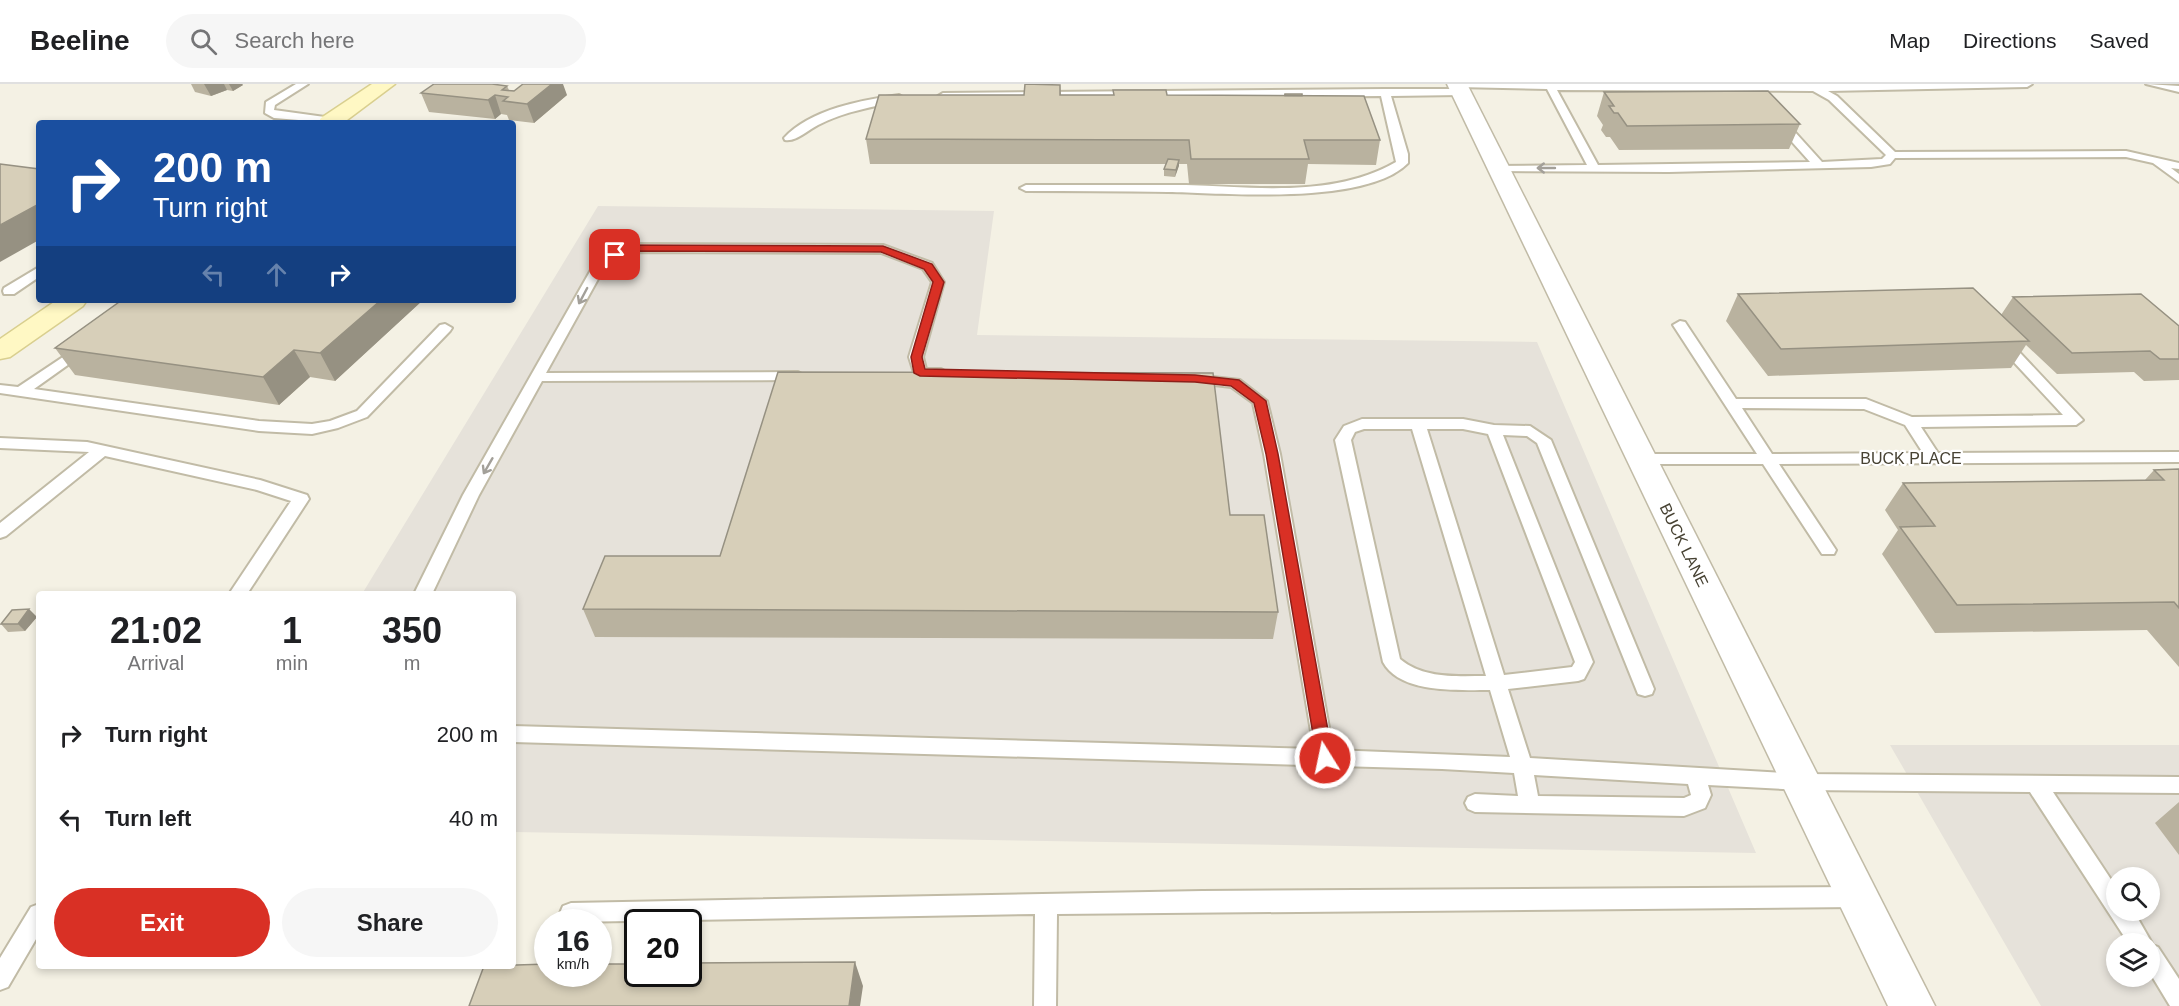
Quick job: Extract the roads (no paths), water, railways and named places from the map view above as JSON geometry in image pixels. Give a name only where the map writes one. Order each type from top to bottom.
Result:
[{"type":"street","points":[[334,120],[385,84]]},
{"type":"street","name":"BUCK LANE","points":[[1459,88],[1912,1006]]},
{"type":"street","points":[[0,351],[70,303]]},
{"type":"lane","points":[[303,84],[270,104],[268,111],[274,115],[315,120]]},
{"type":"lane","points":[[935,96],[1385,92],[1550,86],[1753,92],[1815,88],[2027,84]]},
{"type":"lane","points":[[2151,84],[2179,89]]},
{"type":"lane","points":[[1550,86],[1594,168]]},
{"type":"lane","points":[[1815,88],[1833,98],[1892,155],[2126,154],[2179,166]]},
{"type":"lane","points":[[1026,188],[1318,189],[1375,178],[1402,163],[1402,154],[1385,92]]},
{"type":"lane","points":[[789,138],[809,123],[838,111],[911,97]]},
{"type":"lane","points":[[1772,114],[1819,165]]},
{"type":"lane","points":[[1498,168],[1819,165],[1886,162],[1892,155]]},
{"type":"lane","points":[[2155,160],[2179,179]]},
{"type":"lane","points":[[424,591],[471,495],[598,268],[629,248],[883,249],[928,266],[938,282],[916,357],[915,376],[956,374]]},
{"type":"lane","points":[[9,291],[36,273]]},
{"type":"lane","points":[[1680,325],[1828,550]]},
{"type":"lane","points":[[0,389],[259,426],[312,429],[333,425],[362,414],[445,328]]},
{"type":"lane","points":[[1732,403],[1866,404],[1910,422],[2076,420],[2000,340]]},
{"type":"lane","points":[[21,392],[88,344]]},
{"type":"lane","points":[[539,377],[810,376]]},
{"type":"lane","points":[[1183,378],[1235,383],[1260,401],[1272,454],[1325,758]]},
{"type":"lane","points":[[1910,422],[1934,458]]},
{"type":"lane","points":[[1494,430],[1584,662],[1578,674],[1497,683],[1436,681],[1400,671],[1392,662],[1343,440],[1349,429],[1362,424],[1463,424],[1494,430],[1530,431],[1543,440],[1646,689]]},
{"type":"lane","points":[[1418,424],[1523,766],[1529,805]]},
{"type":"lane","points":[[0,443],[87,447],[260,485],[301,499],[240,591]]},
{"type":"lane","points":[[0,532],[101,450]]},
{"type":"lane","name":"BUCK PLACE","points":[[1642,459],[2179,457]]},
{"type":"lane","points":[[516,734],[1325,758],[1523,766],[1802,782],[2179,785]]},
{"type":"lane","points":[[1475,802],[1684,807],[1698,802],[1701,795],[1696,776]]},
{"type":"lane","points":[[2036,784],[2106,889]]},
{"type":"lane","points":[[612,912],[1202,901],[1858,897]]},
{"type":"lane","points":[[1045,1006],[1046,905]]},
{"type":"lane","points":[[0,979],[36,919]]},
{"type":"lane","points":[[2160,970],[2179,999]]}]
